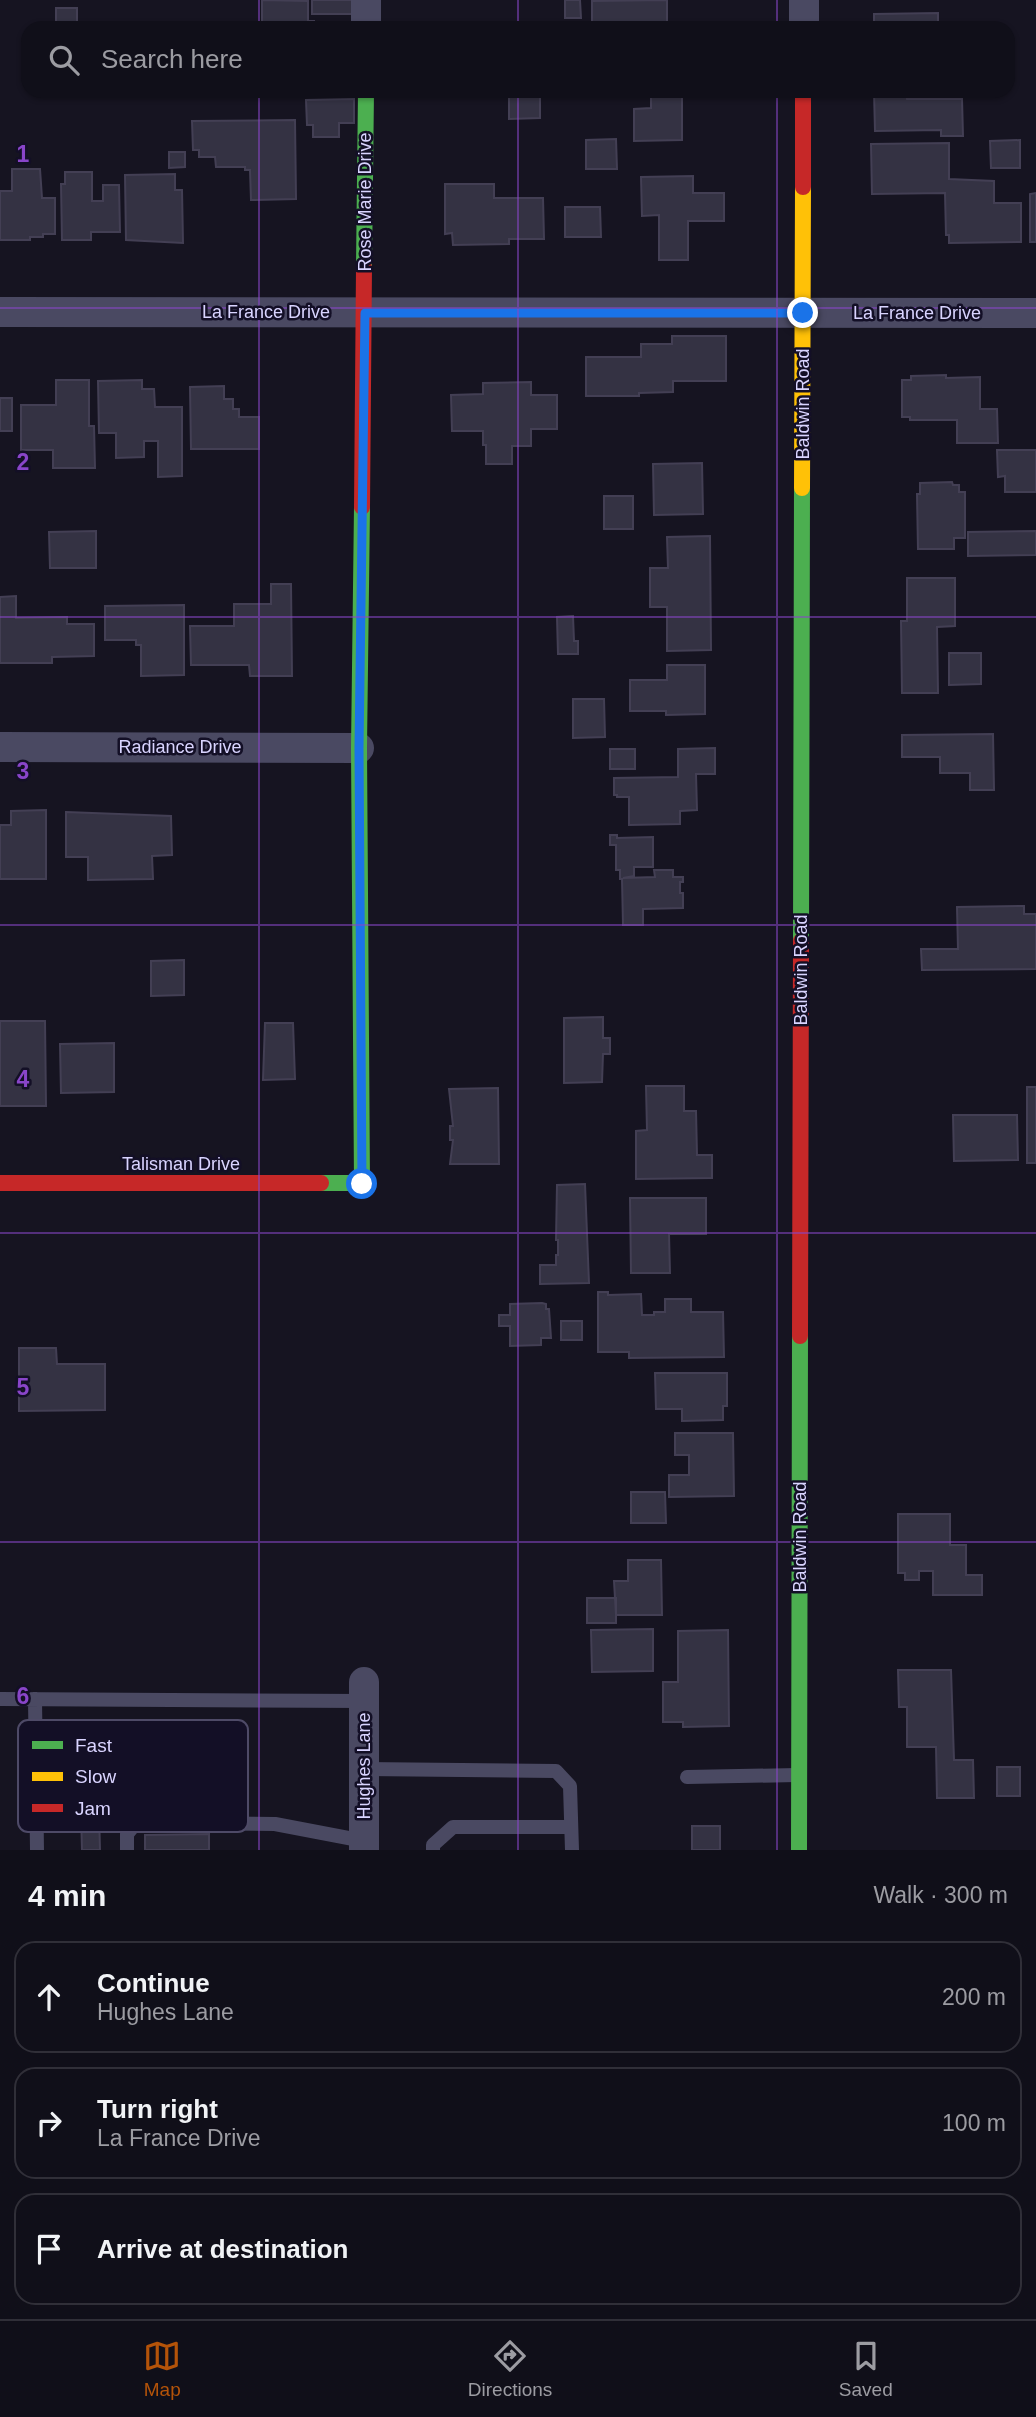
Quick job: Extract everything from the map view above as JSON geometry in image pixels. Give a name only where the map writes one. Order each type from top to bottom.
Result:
[{"type":"street","points":[[366,0],[366,21]]},
{"type":"street","points":[[804,0],[804,21]]},
{"type":"street","name":"Rose Marie Drive","points":[[365,313],[366,98]]},
{"type":"street","name":"Baldwin Road","points":[[799,1850],[803,98]]},
{"type":"street","name":"La France Drive","points":[[0,312],[1036,313]]},
{"type":"street","points":[[359,748],[365,313]]},
{"type":"street","name":"Radiance Drive","points":[[0,747],[359,748]]},
{"type":"street","name":"Talisman Drive","points":[[0,1183],[362,1184],[359,748]]},
{"type":"street","name":"Hughes Lane","points":[[364,1691],[364,1845]]},
{"type":"lane","points":[[0,1699],[364,1691]]},
{"type":"lane","points":[[35,1699],[35,1720]]},
{"type":"lane","points":[[364,1769],[556,1771],[569,1786],[572,1850]]},
{"type":"lane","points":[[687,1777],[800,1775]]},
{"type":"lane","points":[[248,1824],[275,1824],[364,1845]]},
{"type":"lane","points":[[433,1850],[433,1845],[453,1827],[571,1827]]},
{"type":"lane","points":[[37,1832],[37,1850]]},
{"type":"lane","points":[[127,1850],[129,1832]]},
{"type":"building","points":[[262,0],[308,1],[308,21],[262,21]]},
{"type":"building","points":[[312,0],[364,0],[364,14],[312,14]]},
{"type":"building","points":[[565,0],[580,0],[581,18],[565,18]]},
{"type":"building","points":[[667,0],[667,21],[592,21],[592,1]]},
{"type":"building","points":[[56,8],[77,8],[77,21],[56,21]]},
{"type":"building","points":[[938,13],[938,21],[874,21],[874,14]]},
{"type":"building","points":[[509,98],[540,98],[540,118],[509,119]]},
{"type":"building","points":[[651,98],[682,98],[682,140],[634,141],[634,109],[651,108]]},
{"type":"building","points":[[874,98],[962,99],[963,136],[941,136],[941,130],[875,131]]},
{"type":"building","points":[[354,99],[354,123],[339,123],[339,137],[313,137],[313,125],[307,125],[306,100]]},
{"type":"building","points":[[295,120],[296,199],[251,200],[250,170],[245,170],[245,167],[216,167],[215,157],[199,157],[199,150],[193,150],[192,121]]},
{"type":"building","points":[[616,139],[617,169],[586,169],[586,140]]},
{"type":"building","points":[[1020,140],[1020,168],[991,168],[990,141]]},
{"type":"building","points":[[949,143],[949,179],[994,181],[994,203],[1021,203],[1021,242],[949,243],[949,235],[946,235],[945,193],[872,194],[871,144]]},
{"type":"building","points":[[169,152],[185,152],[185,167],[169,168]]},
{"type":"building","points":[[12,169],[40,169],[42,198],[55,198],[55,234],[30,237],[30,240],[0,240],[0,191],[12,191]]},
{"type":"building","points":[[65,172],[92,172],[92,201],[103,201],[103,185],[119,185],[120,232],[91,232],[91,240],[62,240],[61,184],[65,184]]},
{"type":"building","points":[[175,174],[175,190],[182,190],[183,243],[126,240],[125,175]]},
{"type":"building","points":[[693,176],[693,193],[724,193],[724,221],[688,221],[688,260],[659,260],[659,215],[642,216],[641,177]]},
{"type":"building","points":[[445,184],[494,184],[494,198],[543,198],[544,239],[509,239],[509,244],[453,245],[452,233],[445,234]]},
{"type":"building","points":[[1036,193],[1036,242],[1030,242],[1030,194]]},
{"type":"building","points":[[565,207],[600,207],[601,237],[565,237]]},
{"type":"building","points":[[672,336],[726,336],[726,381],[673,381],[673,392],[639,393],[639,396],[586,396],[586,357],[641,357],[641,344],[672,344]]},
{"type":"building","points":[[946,375],[946,378],[980,377],[980,409],[997,409],[998,443],[957,443],[957,420],[910,420],[910,417],[902,417],[902,380],[911,380],[911,376]]},
{"type":"building","points":[[56,380],[89,380],[89,426],[94,426],[95,468],[53,468],[53,450],[21,450],[21,405],[56,405]]},
{"type":"building","points":[[142,380],[142,389],[154,389],[155,407],[182,407],[182,476],[158,477],[158,441],[144,441],[144,457],[116,458],[116,433],[99,433],[98,381]]},
{"type":"building","points":[[531,382],[531,395],[557,395],[557,429],[531,429],[531,446],[512,446],[512,464],[486,464],[483,431],[452,431],[451,395],[483,394],[483,383]]},
{"type":"building","points":[[224,386],[224,399],[233,399],[233,409],[239,409],[239,417],[259,417],[259,449],[191,449],[190,387]]},
{"type":"building","points":[[0,398],[12,398],[12,431],[0,431]]},
{"type":"building","points":[[997,450],[1036,450],[1036,492],[1005,492],[1005,476],[998,477]]},
{"type":"building","points":[[702,463],[703,514],[654,515],[653,464]]},
{"type":"building","points":[[952,482],[953,485],[959,485],[959,492],[965,492],[965,538],[954,538],[954,549],[918,549],[917,494],[920,494],[920,483]]},
{"type":"building","points":[[604,496],[633,496],[633,529],[604,529]]},
{"type":"building","points":[[96,531],[96,568],[50,568],[49,532]]},
{"type":"building","points":[[1036,531],[1036,555],[968,556],[968,532]]},
{"type":"building","points":[[710,536],[711,650],[667,651],[667,607],[650,607],[650,568],[668,568],[667,537]]},
{"type":"building","points":[[907,578],[955,578],[955,626],[937,627],[938,693],[902,693],[901,621],[907,621]]},
{"type":"building","points":[[271,584],[291,584],[292,676],[250,676],[249,665],[191,665],[190,626],[234,626],[234,604],[271,604]]},
{"type":"building","points":[[16,596],[16,618],[67,617],[67,624],[94,624],[94,656],[52,657],[52,663],[0,663],[0,597]]},
{"type":"building","points":[[184,605],[184,675],[141,676],[141,645],[136,645],[136,640],[105,640],[105,606]]},
{"type":"building","points":[[573,616],[574,641],[578,641],[578,654],[558,654],[557,617]]},
{"type":"building","points":[[949,653],[981,653],[981,684],[949,685]]},
{"type":"building","points":[[667,665],[705,665],[705,714],[666,715],[666,711],[630,711],[630,680],[667,680]]},
{"type":"building","points":[[573,699],[604,699],[605,737],[573,738]]},
{"type":"building","points":[[993,734],[994,790],[970,790],[970,773],[940,773],[940,757],[902,757],[902,735]]},
{"type":"building","points":[[715,748],[715,774],[696,774],[697,810],[680,811],[680,824],[629,825],[629,797],[614,795],[614,778],[678,777],[678,749]]},
{"type":"building","points":[[610,749],[635,749],[635,769],[610,769]]},
{"type":"building","points":[[46,810],[46,879],[0,879],[0,825],[11,825],[11,811]]},
{"type":"building","points":[[66,812],[171,816],[172,855],[152,856],[153,879],[88,880],[88,857],[66,857]]},
{"type":"building","points":[[610,835],[617,835],[617,838],[653,837],[653,867],[634,867],[634,876],[623,878],[655,877],[654,870],[673,870],[673,877],[683,877],[680,893],[683,893],[683,908],[643,909],[643,925],[623,925],[622,879],[620,870],[616,870],[616,845],[610,845]]},
{"type":"building","points":[[1024,906],[1024,914],[1036,914],[1036,969],[922,970],[921,949],[958,949],[957,907]]},
{"type":"building","points":[[184,960],[184,995],[151,996],[151,961]]},
{"type":"building","points":[[603,1017],[603,1038],[610,1038],[610,1054],[603,1054],[602,1082],[564,1083],[564,1018]]},
{"type":"building","points":[[0,1021],[45,1021],[46,1106],[0,1106]]},
{"type":"building","points":[[265,1023],[293,1023],[295,1079],[263,1080]]},
{"type":"building","points":[[114,1043],[114,1092],[61,1093],[60,1044]]},
{"type":"building","points":[[646,1086],[684,1086],[684,1111],[696,1111],[697,1155],[712,1155],[712,1178],[636,1179],[636,1131],[647,1130]]},
{"type":"building","points":[[1027,1087],[1036,1087],[1036,1163],[1027,1163]]},
{"type":"building","points":[[498,1088],[499,1164],[450,1164],[453,1140],[450,1140],[450,1126],[453,1126],[449,1089]]},
{"type":"building","points":[[953,1115],[1017,1115],[1018,1160],[954,1161]]},
{"type":"building","points":[[585,1184],[589,1283],[540,1284],[540,1265],[556,1265],[558,1255],[557,1185]]},
{"type":"building","points":[[630,1198],[706,1198],[706,1234],[669,1234],[670,1273],[631,1273]]},
{"type":"building","points":[[598,1292],[608,1292],[608,1295],[641,1294],[642,1315],[665,1312],[665,1299],[691,1299],[691,1312],[723,1312],[724,1357],[629,1358],[629,1352],[598,1352]]},
{"type":"building","points":[[542,1303],[549,1309],[551,1338],[541,1338],[541,1345],[510,1346],[510,1326],[499,1326],[499,1315],[510,1315],[510,1304]]},
{"type":"building","points":[[561,1321],[582,1321],[582,1340],[561,1340]]},
{"type":"building","points":[[19,1348],[56,1348],[57,1364],[105,1364],[105,1410],[19,1411]]},
{"type":"building","points":[[655,1373],[727,1373],[727,1406],[723,1406],[723,1420],[682,1421],[682,1409],[656,1409]]},
{"type":"building","points":[[675,1433],[733,1433],[734,1496],[669,1497],[669,1475],[689,1475],[689,1455],[675,1455]]},
{"type":"building","points":[[631,1492],[665,1492],[666,1523],[631,1523]]},
{"type":"building","points":[[898,1514],[950,1514],[950,1545],[966,1545],[966,1575],[982,1575],[982,1595],[933,1595],[933,1571],[919,1571],[919,1580],[905,1580],[905,1573],[898,1573]]},
{"type":"building","points":[[628,1560],[661,1560],[662,1615],[616,1615],[614,1581],[628,1581]]},
{"type":"building","points":[[587,1598],[616,1598],[616,1623],[587,1623]]},
{"type":"building","points":[[653,1629],[653,1671],[592,1672],[591,1630]]},
{"type":"building","points":[[728,1630],[729,1726],[683,1727],[683,1722],[663,1722],[663,1682],[678,1682],[678,1631]]},
{"type":"building","points":[[898,1670],[951,1670],[954,1760],[973,1760],[974,1798],[937,1798],[936,1747],[907,1747],[907,1707],[899,1707]]},
{"type":"building","points":[[997,1767],[1020,1767],[1020,1796],[997,1796]]},
{"type":"building","points":[[692,1826],[720,1826],[720,1850],[692,1850]]},
{"type":"building","points":[[82,1832],[100,1832],[100,1850],[82,1850]]},
{"type":"building","points":[[209,1834],[209,1850],[145,1850],[145,1835]]},
{"type":"traffic: fast","points":[[364,267],[366,98]]},
{"type":"traffic: fast","points":[[801,941],[802,488]]},
{"type":"traffic: fast","points":[[321,1183],[362,1183],[359,748],[362,507]]},
{"type":"traffic: fast","points":[[799,1850],[800,1336]]},
{"type":"traffic: slow","points":[[802,488],[803,187]]},
{"type":"traffic: jam","points":[[803,98],[803,187]]},
{"type":"traffic: jam","points":[[362,507],[364,267]]},
{"type":"traffic: jam","points":[[800,1336],[801,941]]},
{"type":"traffic: jam","points":[[0,1183],[321,1183]]},
{"type":"route","points":[[362,1184],[359,748],[365,313],[803,313]]}]
